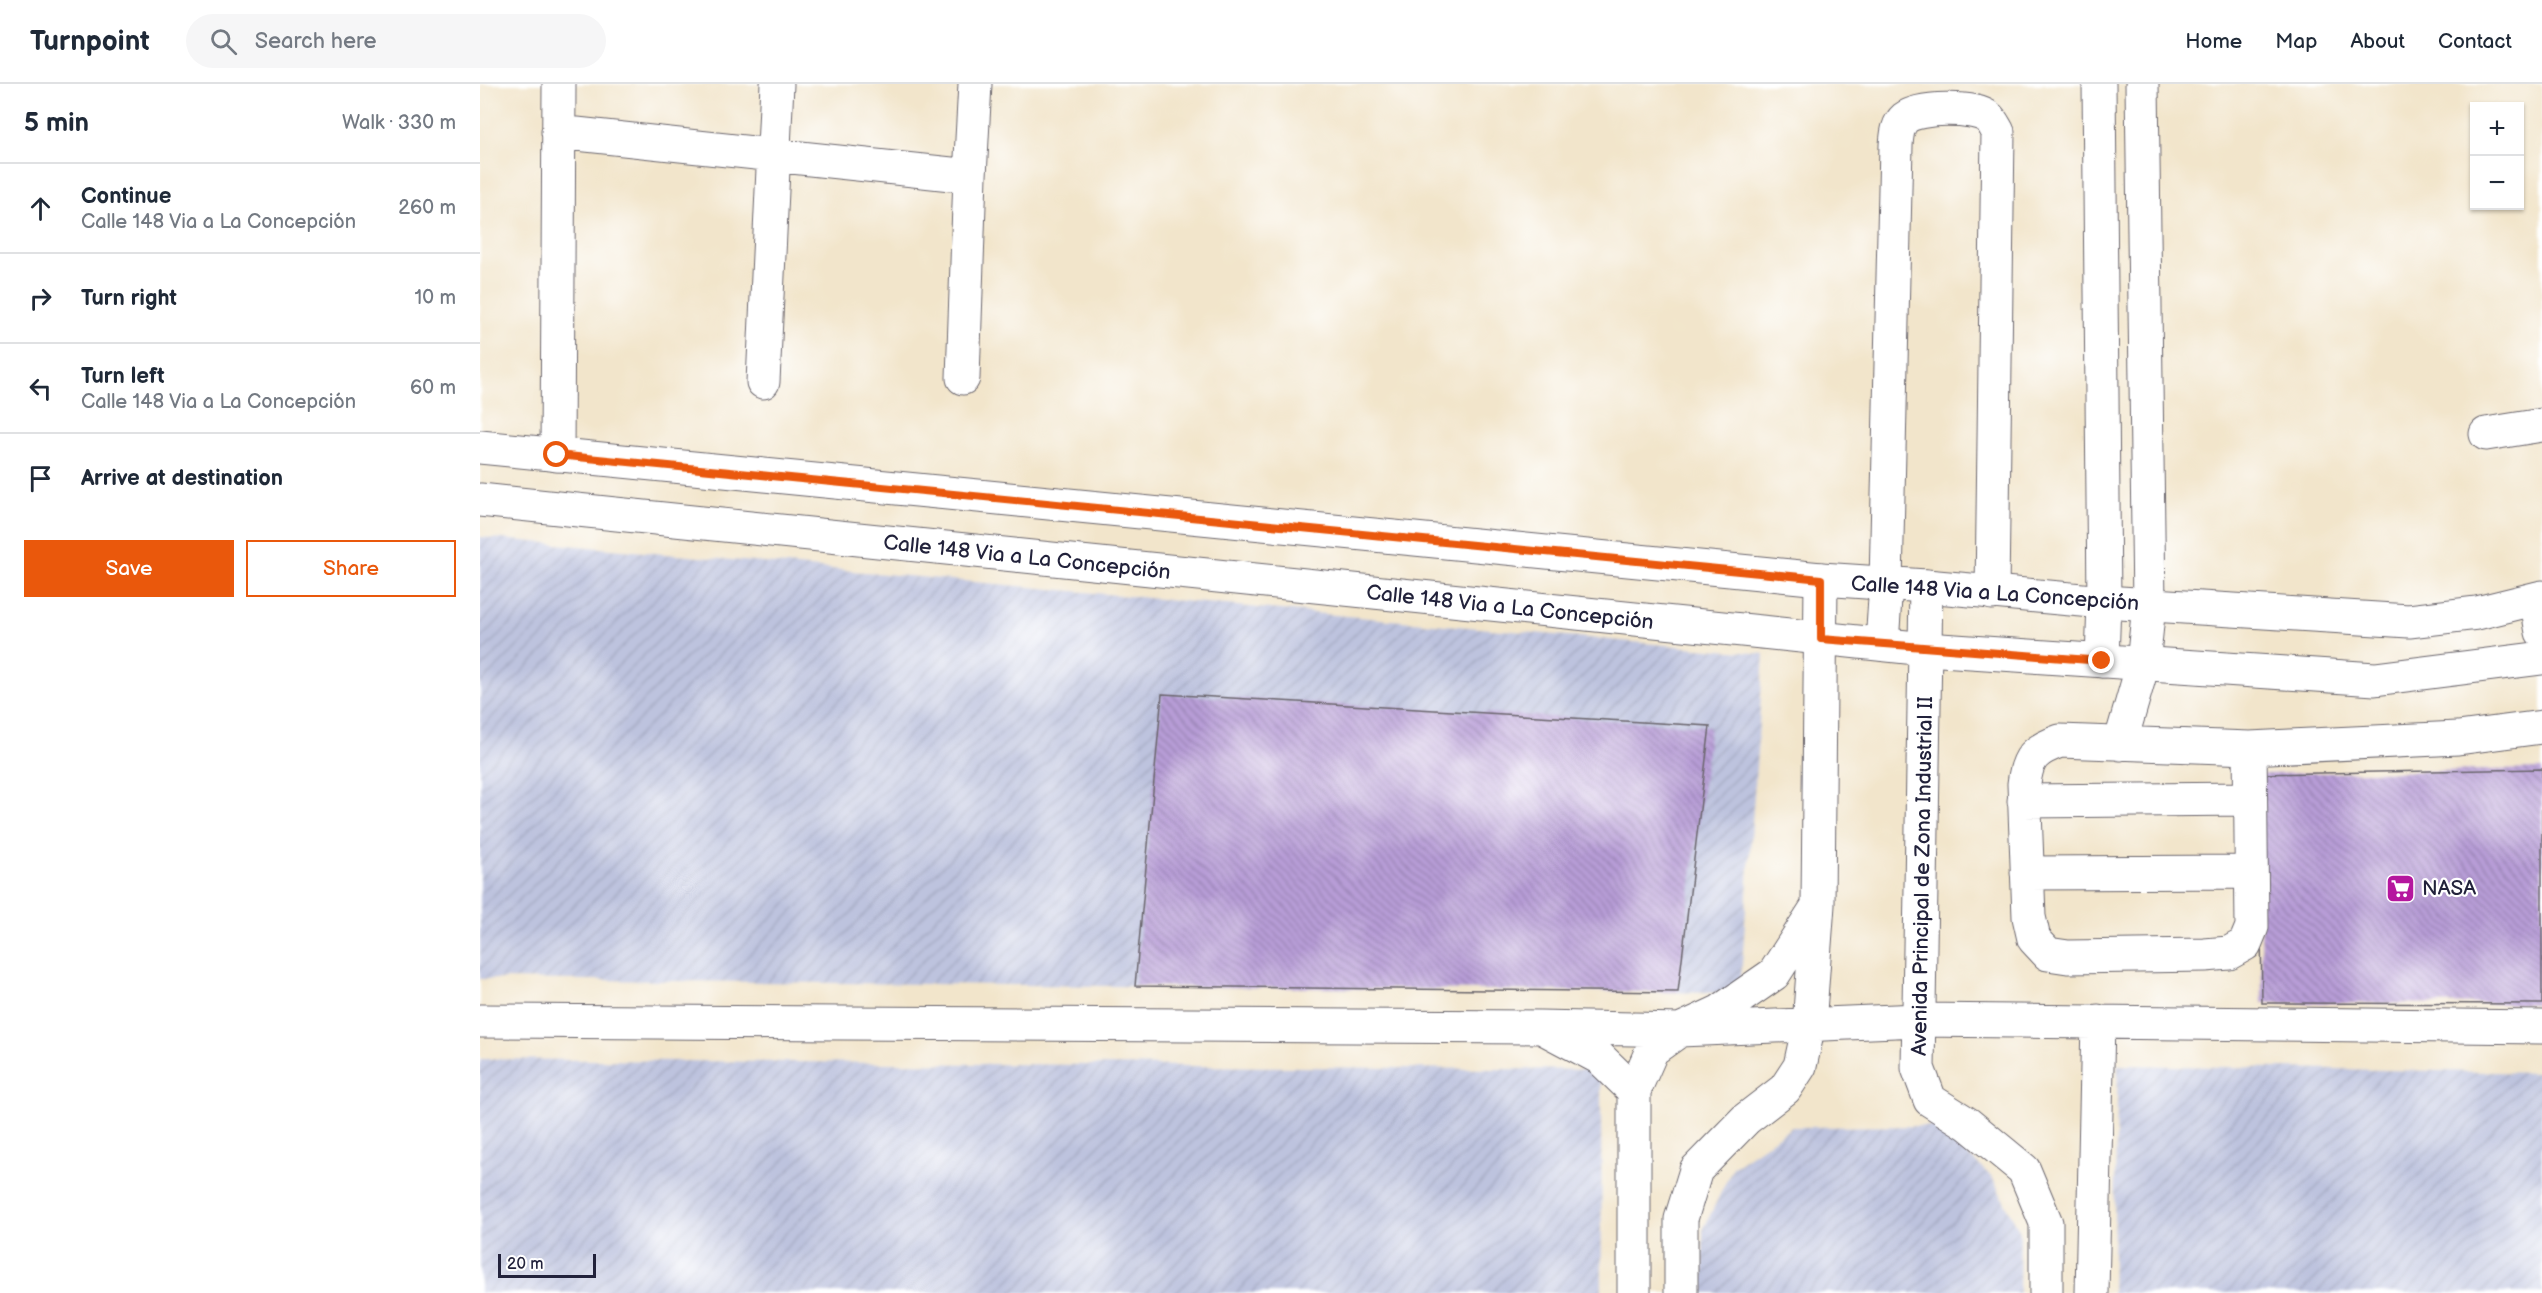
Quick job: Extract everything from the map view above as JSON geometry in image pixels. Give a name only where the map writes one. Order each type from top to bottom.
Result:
[{"type":"street","points":[[557,455],[559,84]]},
{"type":"street","points":[[763,382],[777,84]]},
{"type":"street","points":[[963,378],[975,84]]},
{"type":"street","points":[[2099,84],[2104,602],[2102,661]]},
{"type":"street","points":[[2120,744],[2142,664],[2149,605],[2142,84]]},
{"type":"street","points":[[1882,644],[1886,583],[1898,130],[1904,119],[1917,112],[1964,109],[1980,112],[1990,118],[1998,132],[1992,593]]},
{"type":"street","points":[[558,132],[970,176]]},
{"type":"street","points":[[2486,434],[2542,425]]},
{"type":"street","name":"Calle 148 Via a La Concepción","points":[[480,447],[1821,579],[2104,602],[2409,621],[2477,613],[2539,598]]},
{"type":"street","name":"Calle 148 Via a La Concepción","points":[[480,500],[1926,649],[2375,679],[2542,658]]},
{"type":"street","points":[[1681,1293],[1681,1219],[1696,1170],[1746,1119],[1785,1089],[1800,1066],[1809,1025],[1818,905],[1821,579]]},
{"type":"street","name":"Avenida Principal de Zona Industrial II","points":[[1926,586],[1918,1068],[1930,1100],[1968,1124],[2024,1170],[2046,1222],[2046,1293]]},
{"type":"street","points":[[2539,598],[2542,632]]},
{"type":"street","points":[[2250,748],[2252,927],[2245,944],[2229,952],[2205,955],[2068,957],[2048,954],[2034,939],[2029,917],[2024,801],[2026,766],[2041,748],[2060,741],[2250,748],[2458,738],[2542,727]]},
{"type":"street","points":[[2024,801],[2250,799]]},
{"type":"street","points":[[2027,873],[2251,872]]},
{"type":"street","points":[[1635,1293],[1634,1091],[1652,1050],[1680,1030],[1719,1012],[1774,974],[1818,905]]},
{"type":"street","points":[[480,1021],[1540,1027],[1680,1030],[1918,1020],[2542,1027]]},
{"type":"street","points":[[2092,1293],[2098,1021]]},
{"type":"street","points":[[1540,1027],[1600,1058],[1634,1091]]},
{"type":"shaded area","points":[[480,537],[1764,654],[1740,993],[480,979]]},
{"type":"shaded area","points":[[480,1059],[1601,1070],[1602,1293],[480,1293]]},
{"type":"shaded area","points":[[2118,1065],[2542,1073],[2542,1293],[2112,1293]]},
{"type":"shaded area","points":[[1935,1126],[1992,1177],[2020,1232],[2019,1293],[1704,1293],[1703,1230],[1733,1167],[1792,1127]]},
{"type":"building","points":[[1162,694],[1710,726],[1678,992],[1135,986]]},
{"type":"building","name":"NASA","points":[[2542,769],[2542,1004],[2262,1003],[2259,774]]},
{"type":"place","name":"NASA","points":[[2401,888]]},
{"type":"route","points":[[557,455],[1821,579],[1821,639],[2102,661]]}]
